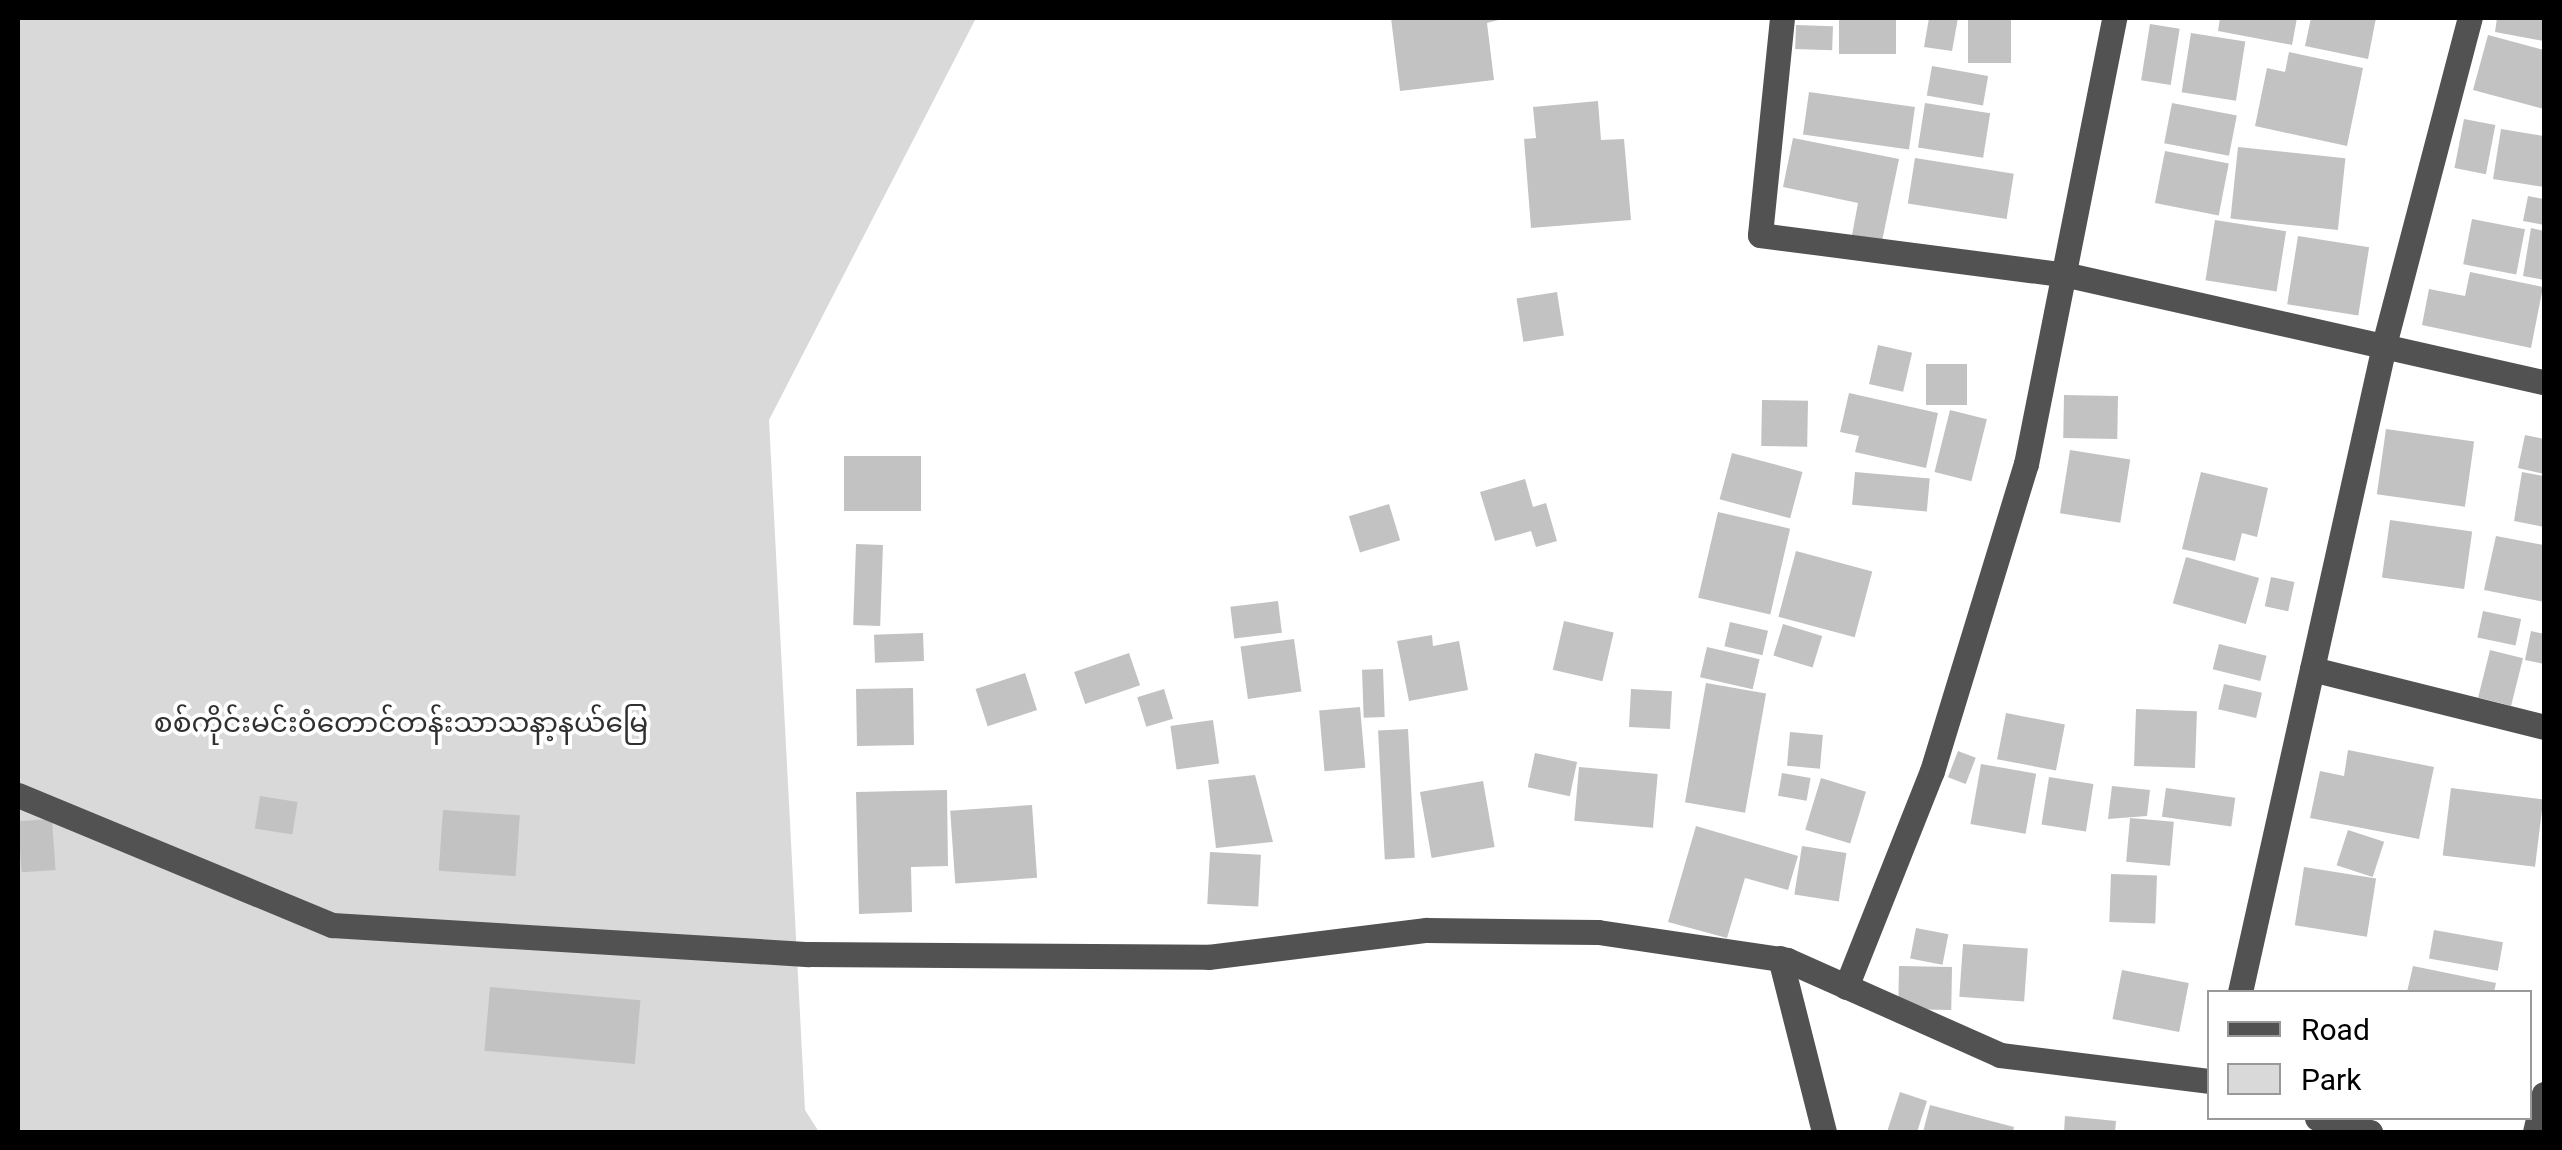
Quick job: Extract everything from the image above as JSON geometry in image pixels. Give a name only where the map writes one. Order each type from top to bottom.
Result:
[{"type":"street","points":[[1782,18],[1760,236],[2068,275],[2385,341],[2544,382]]},
{"type":"street","points":[[1846,986],[1932,771],[2026,464],[2068,275],[2114,18]]},
{"type":"street","points":[[2240,990],[2385,341],[2470,18]]},
{"type":"street","points":[[2312,670],[2544,727]]},
{"type":"street","points":[[18,795],[332,925],[448,938],[810,954],[1208,957],[1426,930],[1598,932],[1780,958],[2000,1055],[2207,1081]]},
{"type":"street","points":[[1780,958],[1824,1132]]},
{"type":"street","points":[[2535,1132],[2544,1094]]},
{"type":"street","points":[[2325,1120],[2370,1132]]},
{"type":"green space","name":"စစ်ကိုင်းမင်းဝံတောင်တန်းသာသနာ့နယ်မြေ","points":[[18,18],[976,18],[769,420],[805,1110],[819,1132],[18,1132]]},
{"type":"building","points":[[1391,18],[1506,18],[1487,23],[1494,80],[1400,91]]},
{"type":"building","points":[[1839,18],[1896,18],[1896,54],[1839,54]]},
{"type":"building","points":[[1929,18],[1958,18],[1952,51],[1924,47]]},
{"type":"building","points":[[1968,18],[2011,18],[2011,63],[1968,63]]},
{"type":"building","points":[[2220,18],[2297,18],[2292,45],[2218,31]]},
{"type":"building","points":[[2311,18],[2376,18],[2368,59],[2305,46]]},
{"type":"building","points":[[2497,18],[2544,18],[2544,41],[2495,32]]},
{"type":"building","points":[[2150,24],[2180,29],[2171,85],[2141,80]]},
{"type":"building","points":[[1796,25],[1833,26],[1832,50],[1795,49]]},
{"type":"building","points":[[2191,33],[2245,42],[2236,101],[2182,92]]},
{"type":"building","points":[[2488,35],[2544,50],[2544,109],[2473,90]]},
{"type":"building","points":[[2289,52],[2363,68],[2347,146],[2255,126],[2267,68],[2285,72]]},
{"type":"building","points":[[1932,66],[1988,76],[1983,105],[1927,96]]},
{"type":"building","points":[[1809,92],[1915,107],[1909,149],[1803,135]]},
{"type":"building","points":[[1598,101],[1601,140],[1624,139],[1631,220],[1531,228],[1524,139],[1536,138],[1533,107]]},
{"type":"building","points":[[1925,103],[1990,113],[1983,158],[1918,147]]},
{"type":"building","points":[[2172,103],[2237,116],[2229,156],[2164,143]]},
{"type":"building","points":[[2464,119],[2495,125],[2486,174],[2454,168]]},
{"type":"building","points":[[2501,129],[2544,136],[2544,187],[2493,179]]},
{"type":"building","points":[[1793,138],[1899,159],[1882,241],[1852,235],[1858,203],[1783,187]]},
{"type":"building","points":[[2238,147],[2345,158],[2338,230],[2230,219]]},
{"type":"building","points":[[2165,151],[2229,163],[2219,215],[2155,203]]},
{"type":"building","points":[[1915,158],[2014,174],[2007,219],[1908,203]]},
{"type":"building","points":[[2528,196],[2544,199],[2544,225],[2523,221]]},
{"type":"building","points":[[2472,219],[2525,229],[2516,274],[2463,264]]},
{"type":"building","points":[[2215,220],[2286,231],[2277,292],[2205,280]]},
{"type":"building","points":[[2531,228],[2544,231],[2544,280],[2523,276]]},
{"type":"building","points":[[2298,236],[2369,247],[2358,315],[2287,304]]},
{"type":"building","points":[[2470,272],[2543,287],[2531,348],[2422,325],[2429,289],[2465,296]]},
{"type":"building","points":[[1557,292],[1564,335],[1523,342],[1517,298]]},
{"type":"building","points":[[1878,345],[1912,353],[1903,392],[1869,384]]},
{"type":"building","points":[[1926,364],[1967,364],[1967,405],[1926,405]]},
{"type":"building","points":[[1849,393],[1938,413],[1926,468],[1855,452],[1859,436],[1840,432]]},
{"type":"building","points":[[2064,395],[2118,396],[2117,439],[2063,438]]},
{"type":"building","points":[[1762,400],[1808,401],[1807,447],[1761,446]]},
{"type":"building","points":[[1950,410],[1987,419],[1971,481],[1935,472]]},
{"type":"building","points":[[2386,429],[2474,441],[2465,507],[2377,494]]},
{"type":"building","points":[[2525,435],[2544,439],[2544,474],[2518,468]]},
{"type":"building","points":[[2070,450],[2130,460],[2120,523],[2060,513]]},
{"type":"building","points":[[1732,453],[1803,472],[1790,518],[1720,499]]},
{"type":"building","points":[[844,456],[921,456],[921,511],[844,511]]},
{"type":"building","points":[[1855,472],[1930,479],[1927,511],[1852,505]]},
{"type":"building","points":[[2201,472],[2268,488],[2257,537],[2242,533],[2235,561],[2182,549]]},
{"type":"building","points":[[2522,472],[2544,476],[2544,527],[2514,521]]},
{"type":"building","points":[[1525,479],[1533,507],[1546,503],[1557,541],[1536,547],[1531,531],[1495,541],[1480,492]]},
{"type":"building","points":[[1389,504],[1400,540],[1360,553],[1349,516]]},
{"type":"building","points":[[1718,512],[1790,529],[1770,614],[1698,598]]},
{"type":"building","points":[[2390,520],[2472,532],[2464,589],[2382,577]]},
{"type":"building","points":[[2496,536],[2544,545],[2544,602],[2484,590]]},
{"type":"building","points":[[856,544],[883,545],[880,626],[853,625]]},
{"type":"building","points":[[1796,551],[1872,571],[1855,637],[1778,617]]},
{"type":"building","points":[[2186,557],[2259,578],[2246,624],[2173,603]]},
{"type":"building","points":[[2271,577],[2294,582],[2288,611],[2265,606]]},
{"type":"building","points":[[1278,601],[1282,633],[1234,639],[1230,607]]},
{"type":"building","points":[[2483,611],[2521,619],[2516,646],[2477,637]]},
{"type":"building","points":[[1564,621],[1614,632],[1602,681],[1553,670]]},
{"type":"building","points":[[1730,622],[1768,631],[1762,655],[1724,646]]},
{"type":"building","points":[[1783,624],[1822,636],[1813,668],[1773,656]]},
{"type":"building","points":[[2531,631],[2544,634],[2544,664],[2525,660]]},
{"type":"building","points":[[923,633],[924,661],[875,663],[874,635]]},
{"type":"building","points":[[1432,635],[1433,646],[1459,641],[1468,690],[1409,701],[1397,641]]},
{"type":"building","points":[[1294,639],[1301,691],[1248,699],[1241,647]]},
{"type":"building","points":[[2219,644],[2267,656],[2260,681],[2213,669]]},
{"type":"building","points":[[1707,647],[1760,659],[1753,689],[1700,677]]},
{"type":"building","points":[[2490,650],[2523,658],[2511,706],[2478,698]]},
{"type":"building","points":[[1129,653],[1140,685],[1085,704],[1074,672]]},
{"type":"building","points":[[1383,669],[1385,717],[1364,718],[1362,670]]},
{"type":"building","points":[[1025,673],[1037,710],[988,726],[976,689]]},
{"type":"building","points":[[1706,683],[1766,694],[1745,813],[1685,802]]},
{"type":"building","points":[[2224,684],[2262,693],[2256,718],[2218,709]]},
{"type":"building","points":[[913,688],[914,745],[857,746],[856,689]]},
{"type":"building","points":[[1164,689],[1173,719],[1146,727],[1137,697]]},
{"type":"building","points":[[1631,689],[1672,691],[1670,729],[1629,727]]},
{"type":"building","points":[[1360,707],[1365,768],[1324,771],[1319,711]]},
{"type":"building","points":[[2136,709],[2197,711],[2195,768],[2134,766]]},
{"type":"building","points":[[2006,713],[2065,724],[2056,771],[1997,759]]},
{"type":"building","points":[[1213,720],[1219,764],[1177,770],[1170,726]]},
{"type":"building","points":[[1408,729],[1415,858],[1385,859],[1378,731]]},
{"type":"building","points":[[1790,732],[1823,735],[1820,769],[1787,766]]},
{"type":"building","points":[[2348,750],[2434,767],[2419,839],[2310,818],[2320,771],[2344,776]]},
{"type":"building","points":[[1958,751],[1976,758],[1966,784],[1948,777]]},
{"type":"building","points":[[1535,753],[1577,762],[1570,796],[1528,787]]},
{"type":"building","points":[[1981,764],[2036,774],[2026,834],[1970,824]]},
{"type":"building","points":[[1579,767],[1658,774],[1653,828],[1574,821]]},
{"type":"building","points":[[1782,773],[1811,778],[1807,801],[1778,796]]},
{"type":"building","points":[[1255,775],[1273,842],[1216,848],[1208,780]]},
{"type":"building","points":[[2049,777],[2093,784],[2086,831],[2041,824]]},
{"type":"building","points":[[1821,778],[1866,792],[1850,843],[1805,830]]},
{"type":"building","points":[[1483,781],[1495,847],[1432,858],[1420,792]]},
{"type":"building","points":[[2112,786],[2150,790],[2147,816],[2108,819]]},
{"type":"building","points":[[2166,788],[2235,798],[2231,826],[2162,817]]},
{"type":"building","points":[[2451,788],[2543,799],[2535,867],[2443,855]]},
{"type":"building","points":[[947,790],[948,866],[911,867],[912,912],[859,914],[856,792]]},
{"type":"building","points":[[260,796],[298,802],[292,835],[255,829]]},
{"type":"building","points":[[1032,805],[1037,878],[955,884],[950,811]]},
{"type":"building","points":[[443,810],[520,815],[516,876],[439,871]]},
{"type":"building","points":[[2130,818],[2174,822],[2170,866],[2126,862]]},
{"type":"building","points":[[52,819],[56,870],[22,872],[18,821]]},
{"type":"building","points":[[1696,826],[1798,856],[1788,890],[1745,878],[1727,938],[1668,922]]},
{"type":"building","points":[[2348,830],[2384,842],[2373,877],[2337,865]]},
{"type":"building","points":[[1802,846],[1846,853],[1839,901],[1794,894]]},
{"type":"building","points":[[1210,852],[1261,855],[1258,907],[1207,904]]},
{"type":"building","points":[[2304,867],[2376,878],[2367,937],[2295,925]]},
{"type":"building","points":[[2111,874],[2157,876],[2155,924],[2109,922]]},
{"type":"building","points":[[1916,928],[1948,934],[1942,965],[1910,958]]},
{"type":"building","points":[[2434,930],[2503,942],[2498,971],[2429,959]]},
{"type":"building","points":[[1963,944],[2028,949],[2024,1001],[1959,997]]},
{"type":"building","points":[[1899,966],[1952,967],[1951,1010],[1898,1009]]},
{"type":"building","points":[[2413,966],[2496,983],[2494,990],[2407,990]]},
{"type":"building","points":[[2122,970],[2189,983],[2179,1032],[2112,1019]]},
{"type":"building","points":[[490,987],[640,1000],[635,1064],[484,1051]]},
{"type":"building","points":[[1900,1092],[1927,1101],[1917,1132],[1887,1132]]},
{"type":"building","points":[[1930,1105],[2014,1127],[2013,1132],[1923,1132]]},
{"type":"building","points":[[2065,1116],[2116,1121],[2115,1132],[2064,1132]]}]
